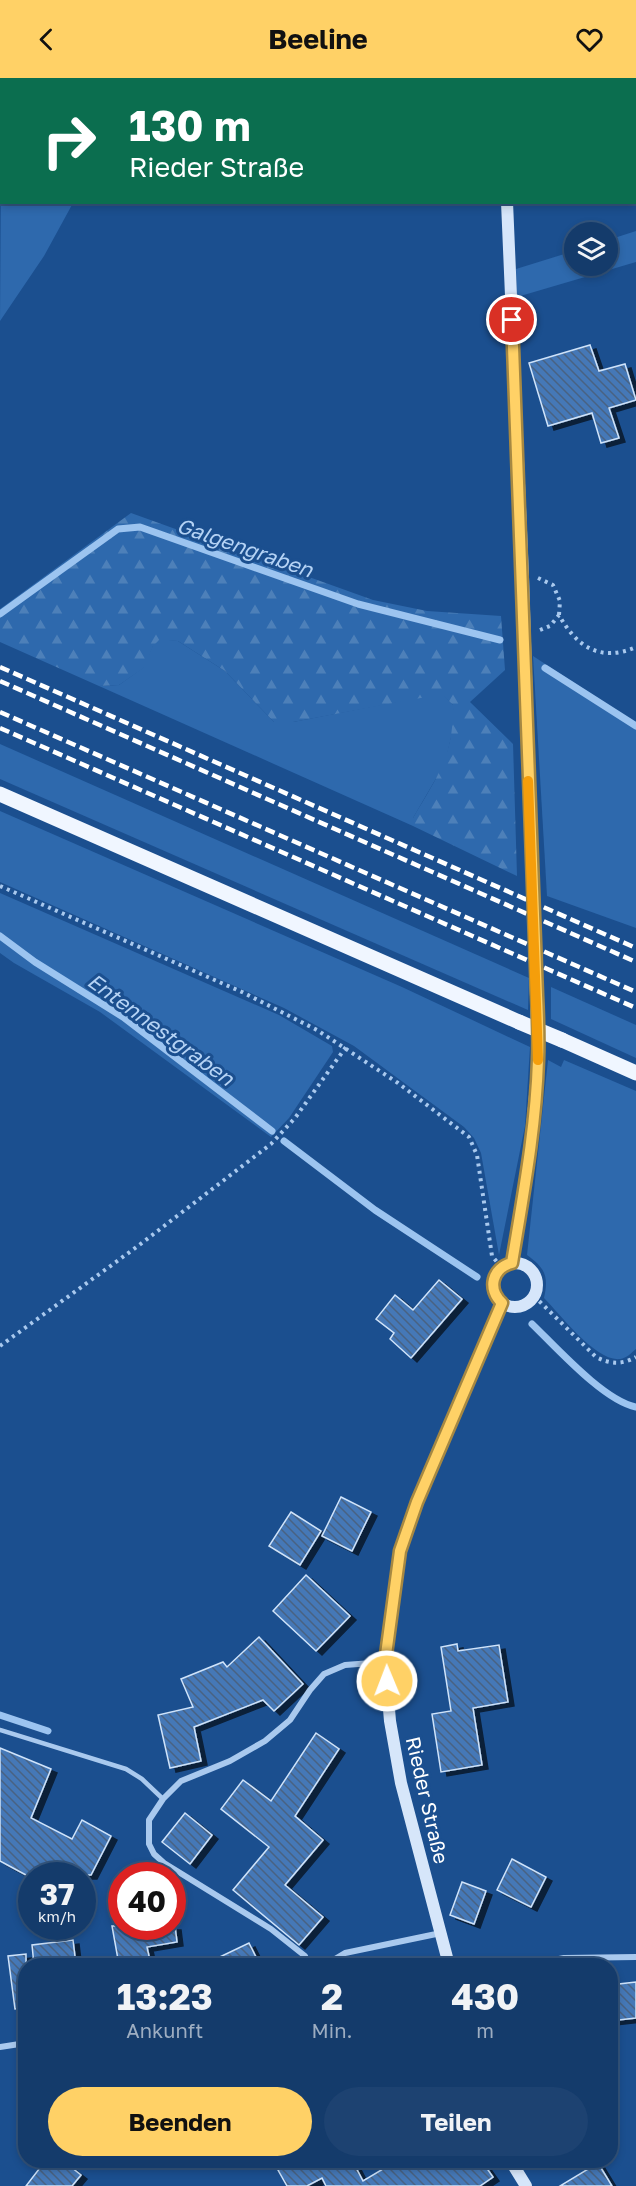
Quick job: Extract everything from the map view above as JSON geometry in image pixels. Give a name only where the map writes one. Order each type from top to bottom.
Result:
[{"type":"main road","points":[[0,794],[636,1073]]},
{"type":"street","points":[[507,204],[523,577],[538,1061],[529,1163],[507,1265],[494,1279],[493,1285],[497,1298],[502,1303],[508,1306],[523,1306],[534,1296],[537,1289],[535,1274],[524,1265],[507,1265]]},
{"type":"street","name":"Rieder Straße","points":[[447,1958],[401,1783],[390,1721],[385,1662],[400,1551],[417,1502],[502,1303]]},
{"type":"street","points":[[306,1958],[271,1929],[164,1863],[154,1854],[149,1844],[149,1820],[181,1781],[230,1761],[266,1741],[290,1720],[324,1674],[345,1665],[385,1662]]},
{"type":"street","points":[[337,1958],[345,1953],[441,1933]]},
{"type":"street","points":[[564,1958],[636,1957]]},
{"type":"street","points":[[0,2047],[18,2044]]},
{"type":"street","points":[[515,2168],[526,2186]]},
{"type":"lane","points":[[0,1731],[126,1769],[142,1779],[164,1799]]},
{"type":"path","points":[[523,577],[537,578],[553,585],[560,601],[559,615],[569,634],[590,649],[614,654],[636,647]]},
{"type":"path","points":[[524,632],[539,631],[550,626],[559,615]]},
{"type":"path","points":[[0,886],[242,992],[317,1030],[398,1083],[469,1137],[477,1155],[492,1256],[507,1265]]},
{"type":"path","points":[[0,1346],[138,1246],[271,1144],[295,1118],[346,1047]]},
{"type":"path","points":[[534,1296],[596,1357],[608,1363],[626,1363],[636,1357]]},
{"type":"green space","points":[[1,204],[72,204],[44,256],[0,321]]},
{"type":"green space","points":[[636,231],[636,262],[618,267],[618,237]]},
{"type":"green space","points":[[564,254],[564,276],[588,276],[517,297],[516,269]]},
{"type":"green space","points":[[131,513],[373,600],[427,611],[501,616],[505,670],[470,702],[513,744],[517,876],[413,826],[413,818],[442,765],[451,738],[453,705],[442,694],[293,722],[274,722],[225,671],[178,641],[159,640],[153,646],[145,667],[119,685],[99,686],[0,642],[0,609]]},
{"type":"green space","points":[[159,639],[178,641],[225,671],[274,722],[293,722],[442,693],[453,705],[453,729],[445,763],[413,818],[413,826],[99,686],[119,685],[144,667],[153,645]]},
{"type":"green space","points":[[533,656],[636,723],[636,928],[547,896]]},
{"type":"green space","points":[[0,744],[529,978],[528,1010],[0,779]]},
{"type":"green space","points":[[0,811],[402,987],[530,1047],[525,1126],[499,1255],[481,1153],[474,1138],[464,1127],[354,1046],[284,1008],[0,882]]},
{"type":"green space","points":[[0,893],[279,1015],[332,1046],[333,1052],[289,1118],[271,1137],[100,1012],[0,953]]},
{"type":"green space","points":[[551,987],[636,1025],[636,1058],[551,1019]]},
{"type":"green space","points":[[548,1060],[561,1067],[564,1060],[636,1091],[636,1349],[620,1359],[610,1358],[590,1345],[544,1298],[546,1278],[538,1264],[527,1255]]},
{"type":"building","points":[[590,345],[599,371],[625,364],[636,400],[609,408],[619,438],[601,443],[592,413],[548,426],[529,363]]},
{"type":"building","points":[[439,1280],[462,1299],[411,1358],[390,1339],[394,1333],[376,1319],[395,1295],[413,1310]]},
{"type":"building","points":[[341,1497],[371,1512],[352,1551],[322,1536]]},
{"type":"building","points":[[291,1512],[321,1531],[300,1565],[269,1546]]},
{"type":"building","points":[[306,1575],[350,1616],[316,1651],[273,1611]]},
{"type":"building","points":[[259,1637],[303,1684],[274,1711],[263,1700],[194,1727],[201,1761],[170,1768],[158,1715],[193,1707],[181,1679],[223,1662],[227,1667]]},
{"type":"building","points":[[457,1644],[458,1651],[499,1645],[508,1702],[473,1708],[482,1765],[441,1772],[432,1714],[451,1711],[441,1647]]},
{"type":"building","points":[[316,1733],[339,1749],[295,1816],[323,1840],[285,1885],[323,1917],[299,1945],[233,1890],[269,1847],[221,1809],[243,1780],[271,1801]]},
{"type":"building","points":[[0,1748],[51,1769],[31,1818],[72,1839],[82,1820],[111,1836],[96,1865],[96,1862],[18,1862],[18,1871],[0,1861]]},
{"type":"building","points":[[185,1813],[212,1835],[190,1864],[162,1842]]},
{"type":"building","points":[[512,1859],[546,1877],[531,1907],[497,1890]]},
{"type":"building","points":[[462,1882],[486,1891],[474,1924],[450,1915]]},
{"type":"building","points":[[73,1940],[75,1958],[33,1958],[32,1945]]},
{"type":"building","points":[[115,1940],[177,1940],[177,1942],[147,1947],[149,1958],[118,1958]]},
{"type":"building","points":[[249,1943],[256,1958],[218,1958]]},
{"type":"building","points":[[26,1954],[26,1958],[18,1958],[18,2009],[15,2009],[8,1956]]},
{"type":"building","points":[[636,1982],[636,2018],[618,2020],[618,1984]]},
{"type":"building","points":[[40,2168],[72,2168],[81,2175],[72,2186],[26,2186]]},
{"type":"building","points":[[282,2168],[356,2168],[363,2181],[385,2168],[487,2168],[493,2177],[480,2186],[326,2186],[322,2178],[307,2186],[287,2186],[278,2170]]},
{"type":"building","points":[[590,2168],[601,2168],[612,2186],[560,2186]]},
{"type":"waterway","name":"Galgengraben","points":[[0,614],[118,529],[140,527],[358,604],[500,640]]},
{"type":"waterway","name":"Galgengraben","points":[[545,668],[636,726]]},
{"type":"waterway","name":"Entennestgraben","points":[[0,936],[35,962],[123,1017],[272,1131]]},
{"type":"waterway","name":"Entennestgraben","points":[[284,1141],[375,1210],[477,1277]]},
{"type":"waterway","name":"Entennestgraben","points":[[532,1324],[595,1384],[623,1403],[636,1407]]},
{"type":"waterway","points":[[0,1715],[48,1731]]},
{"type":"railway","points":[[0,667],[636,948]]},
{"type":"railway","points":[[0,681],[636,962]]},
{"type":"railway","points":[[0,712],[636,992]]},
{"type":"railway","points":[[0,728],[636,1008]]},
{"type":"slow traffic","points":[[528,781],[538,1060]]},
{"type":"route","points":[[387,1681],[385,1662],[400,1551],[417,1502],[502,1303],[494,1292],[494,1279],[501,1267],[512,1263],[529,1163],[533,1122],[538,1061],[537,995],[512,320]]}]
